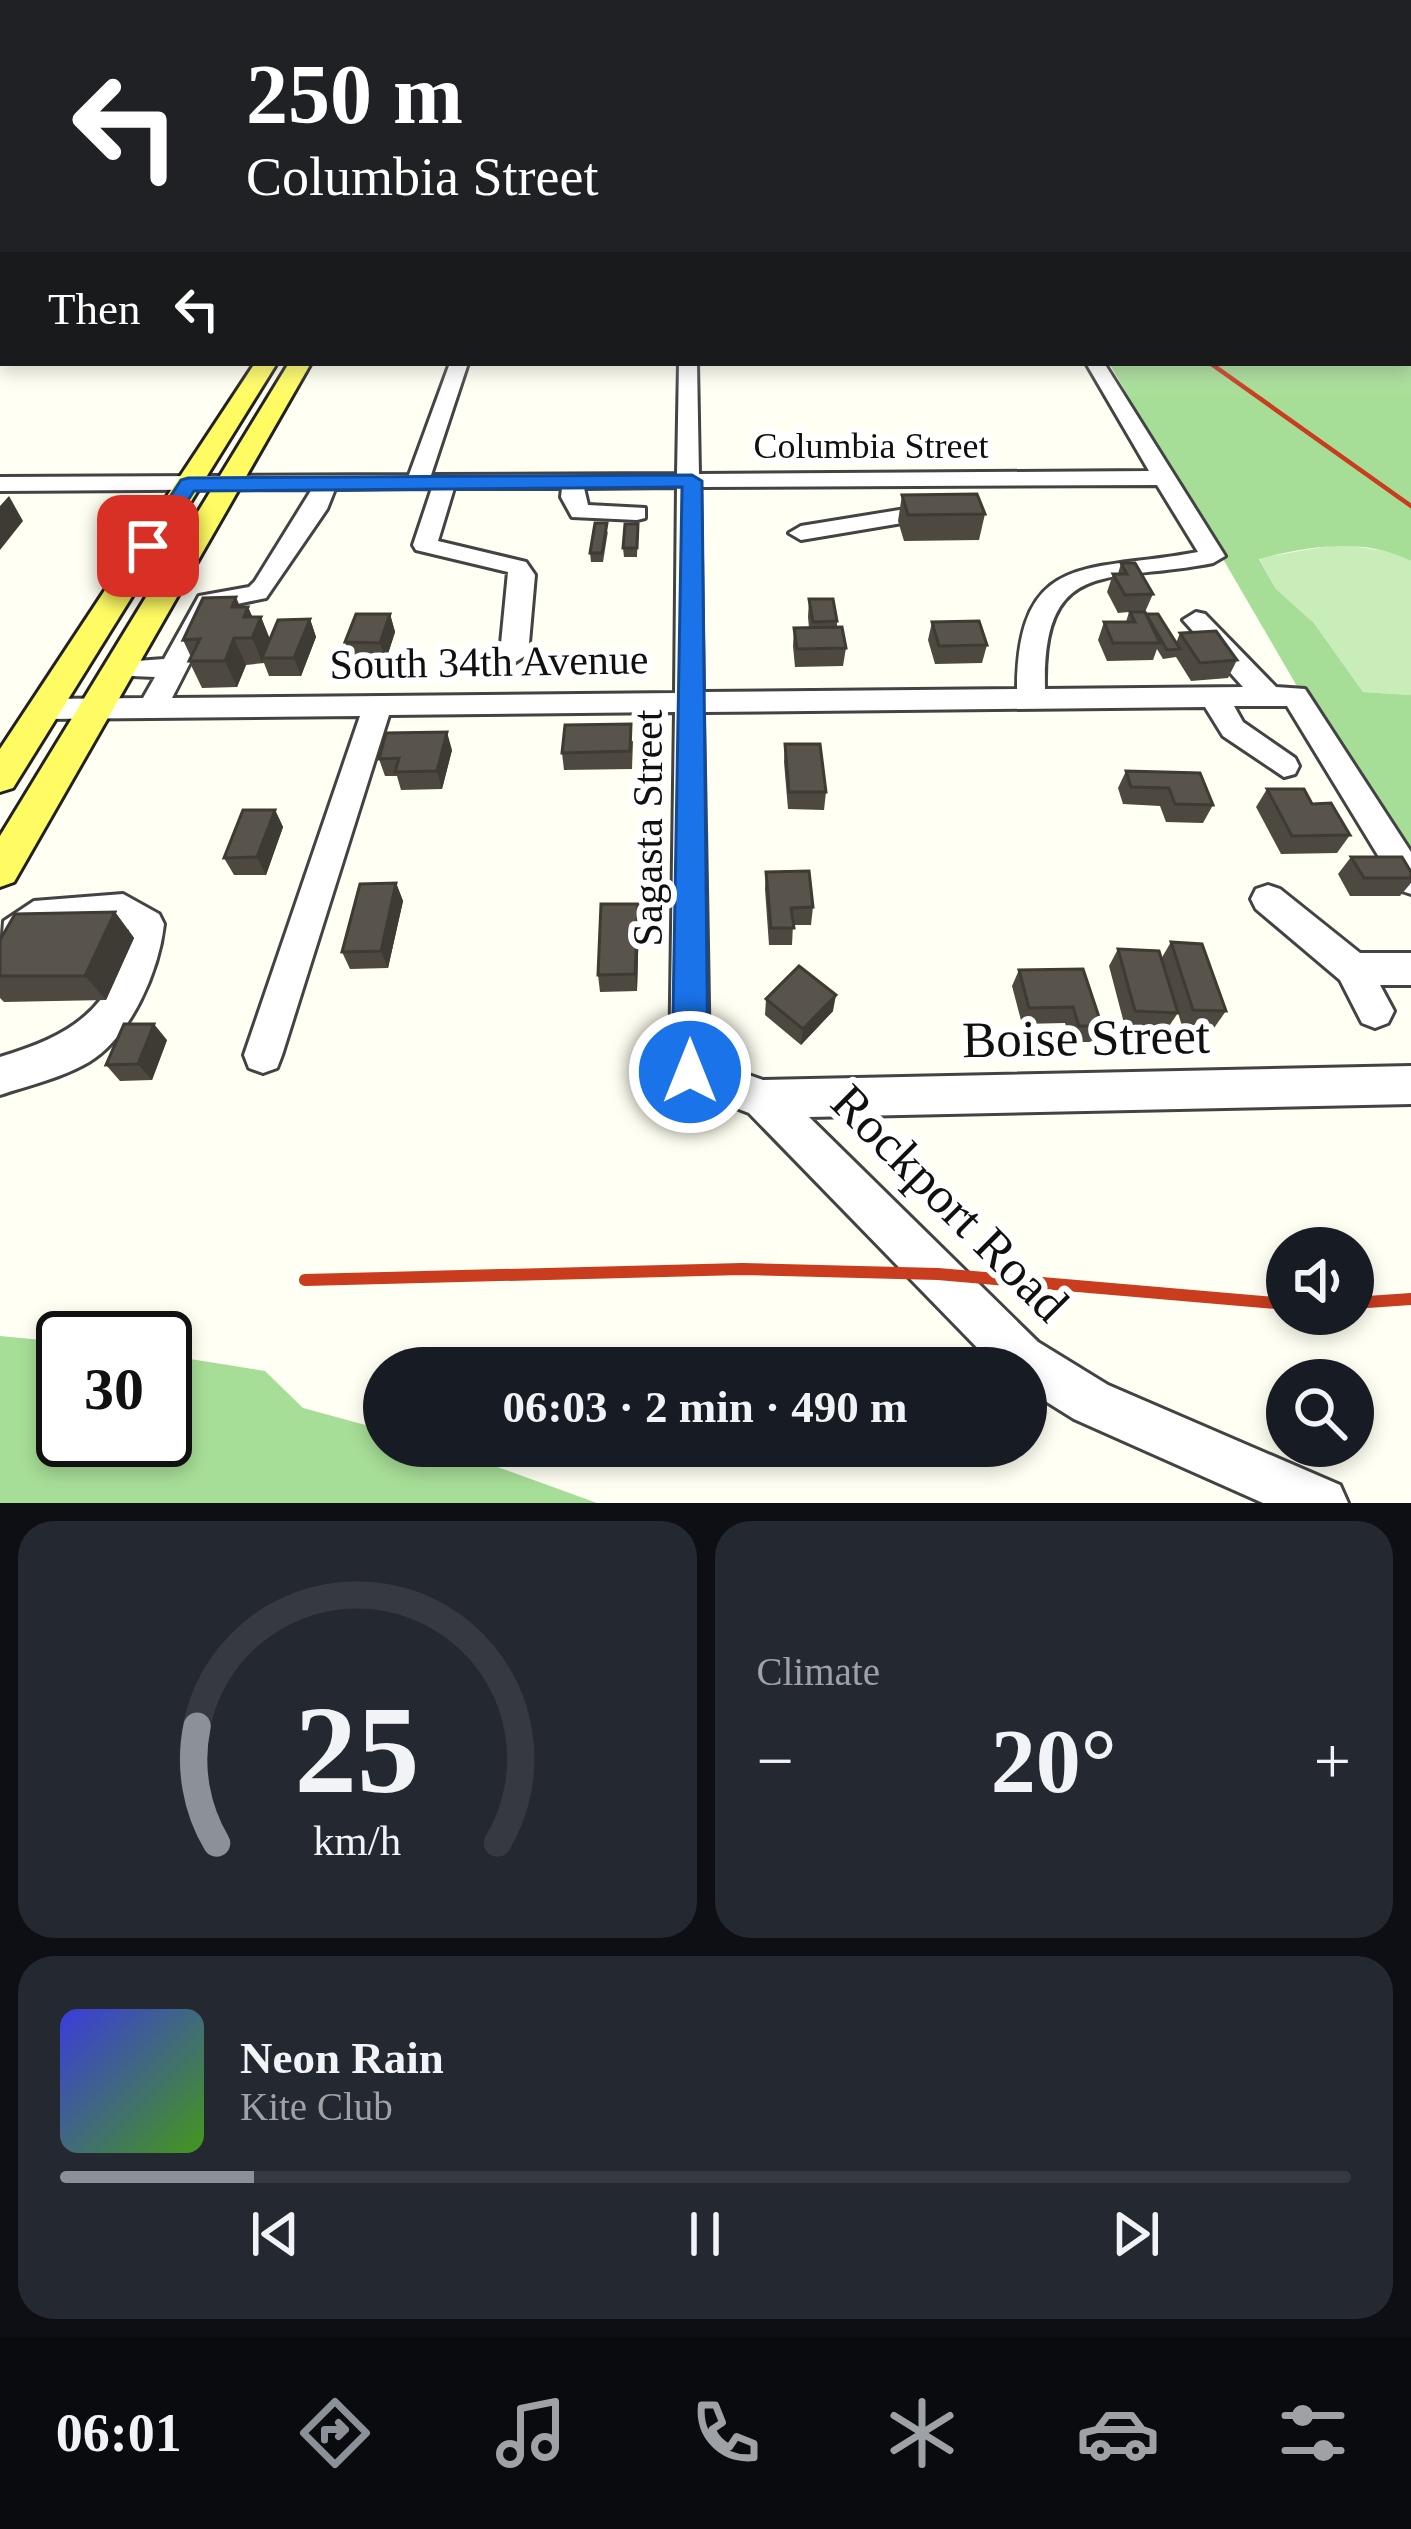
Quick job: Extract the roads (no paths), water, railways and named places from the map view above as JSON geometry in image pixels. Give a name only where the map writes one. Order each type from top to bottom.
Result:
[{"type":"main road","points":[[0,778],[264,366]]},
{"type":"main road","points":[[0,871],[298,366]]},
{"type":"street","points":[[418,482],[458,366]]},
{"type":"street","name":"Sagasta Street","points":[[688,366],[690,1072],[763,1099]]},
{"type":"street","points":[[1030,698],[1028,641],[1041,605],[1070,579],[1214,556],[1097,366]]},
{"type":"street","name":"Columbia Street","points":[[0,484],[1164,478]]},
{"type":"street","points":[[801,533],[939,511],[944,502],[930,479]]},
{"type":"street","points":[[574,481],[572,496],[580,512],[637,513]]},
{"type":"street","points":[[445,482],[425,545],[517,567],[523,575],[514,654]]},
{"type":"street","points":[[159,601],[208,602],[257,592],[315,509],[326,483]]},
{"type":"street","points":[[152,709],[208,602]]},
{"type":"street","points":[[1196,620],[1282,697],[1411,880]]},
{"type":"street","points":[[119,669],[173,668]]},
{"type":"street","points":[[1214,697],[1233,729],[1284,766]]},
{"type":"street","name":"South 34th Avenue","points":[[44,709],[1282,697]]},
{"type":"street","points":[[263,1055],[376,707]]},
{"type":"street","points":[[1268,899],[1353,969],[1375,1011]]},
{"type":"street","points":[[0,1076],[77,1049],[122,996],[146,942],[147,923],[123,908],[34,915],[8,946]]},
{"type":"street","points":[[1353,969],[1411,969]]},
{"type":"street","name":"Boise Street","points":[[763,1099],[1411,1085]]},
{"type":"street","name":"Rockport Road","points":[[763,1099],[1021,1359],[1091,1402],[1322,1503]]},
{"type":"railway","points":[[1214,366],[1411,506]]},
{"type":"railway","points":[[305,1280],[742,1269],[938,1274],[1266,1302]]},
{"type":"railway","points":[[1374,1302],[1411,1299]]}]
